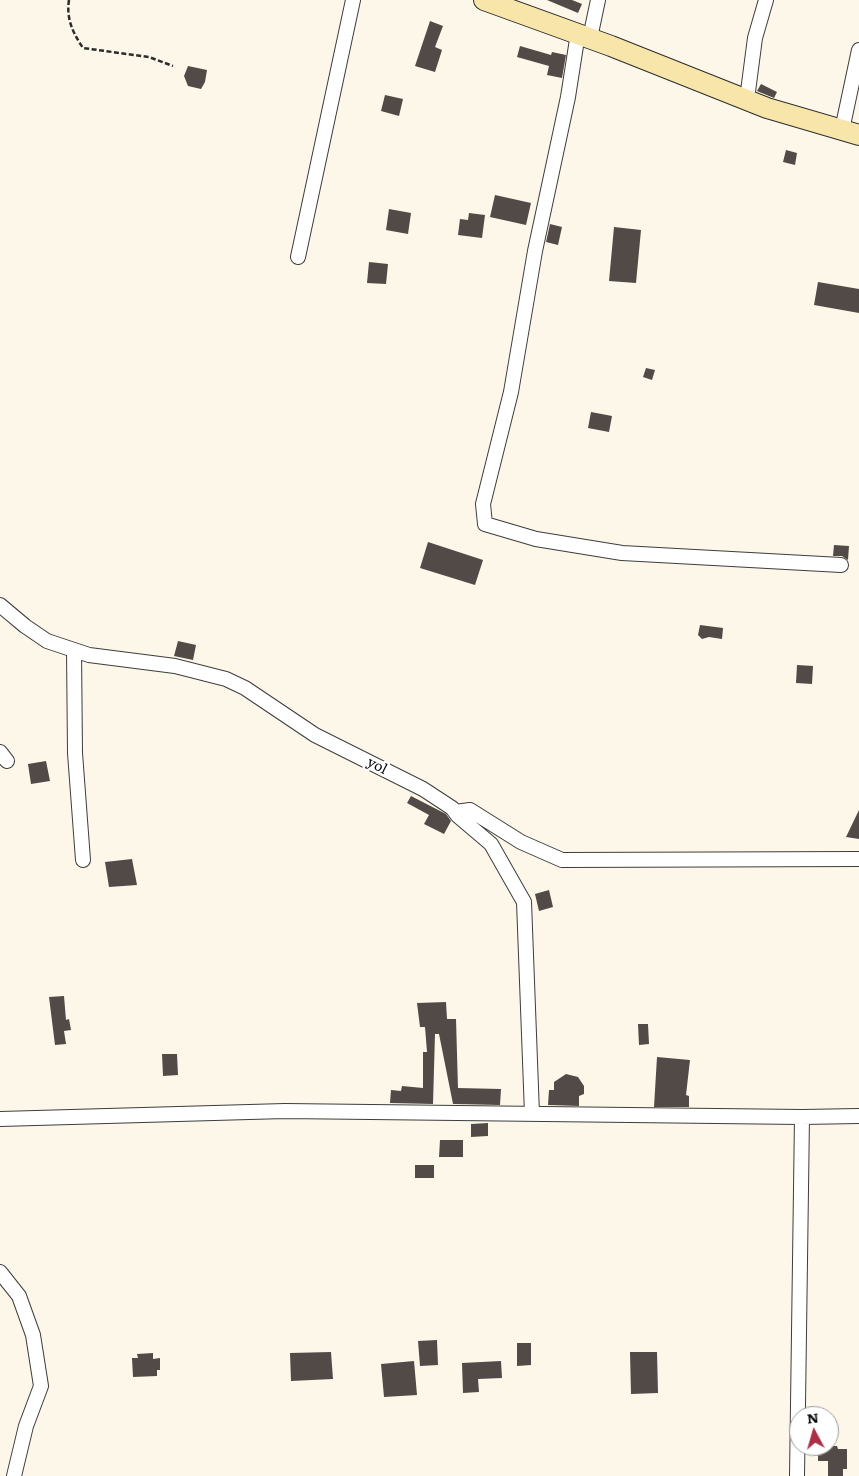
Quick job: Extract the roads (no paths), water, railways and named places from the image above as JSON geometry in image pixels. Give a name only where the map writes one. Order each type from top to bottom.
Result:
[{"type":"main road","points":[[484,0],[584,36],[767,108],[851,133]]},
{"type":"street","points":[[298,258],[353,0]]},
{"type":"street","points":[[598,0],[584,36],[568,97],[535,251],[511,392],[483,504],[485,524],[536,539],[622,553],[841,565]]},
{"type":"street","points":[[747,100],[755,38],[766,0]]},
{"type":"street","points":[[851,133],[859,50]]},
{"type":"street","name":"yol","points":[[0,605],[25,626],[47,640],[88,655],[175,666],[226,679],[245,688],[315,735],[423,789],[452,808],[491,844],[524,902],[532,1114]]},
{"type":"street","points":[[74,650],[75,753],[83,860]]},
{"type":"street","points":[[455,812],[470,810],[521,842],[562,860],[859,859]]},
{"type":"street","points":[[0,1119],[285,1111],[859,1116]]},
{"type":"street","points":[[797,1476],[802,1117]]},
{"type":"street","points":[[0,1272],[19,1296],[22,1303],[33,1335],[41,1386],[26,1426],[14,1476]]}]
